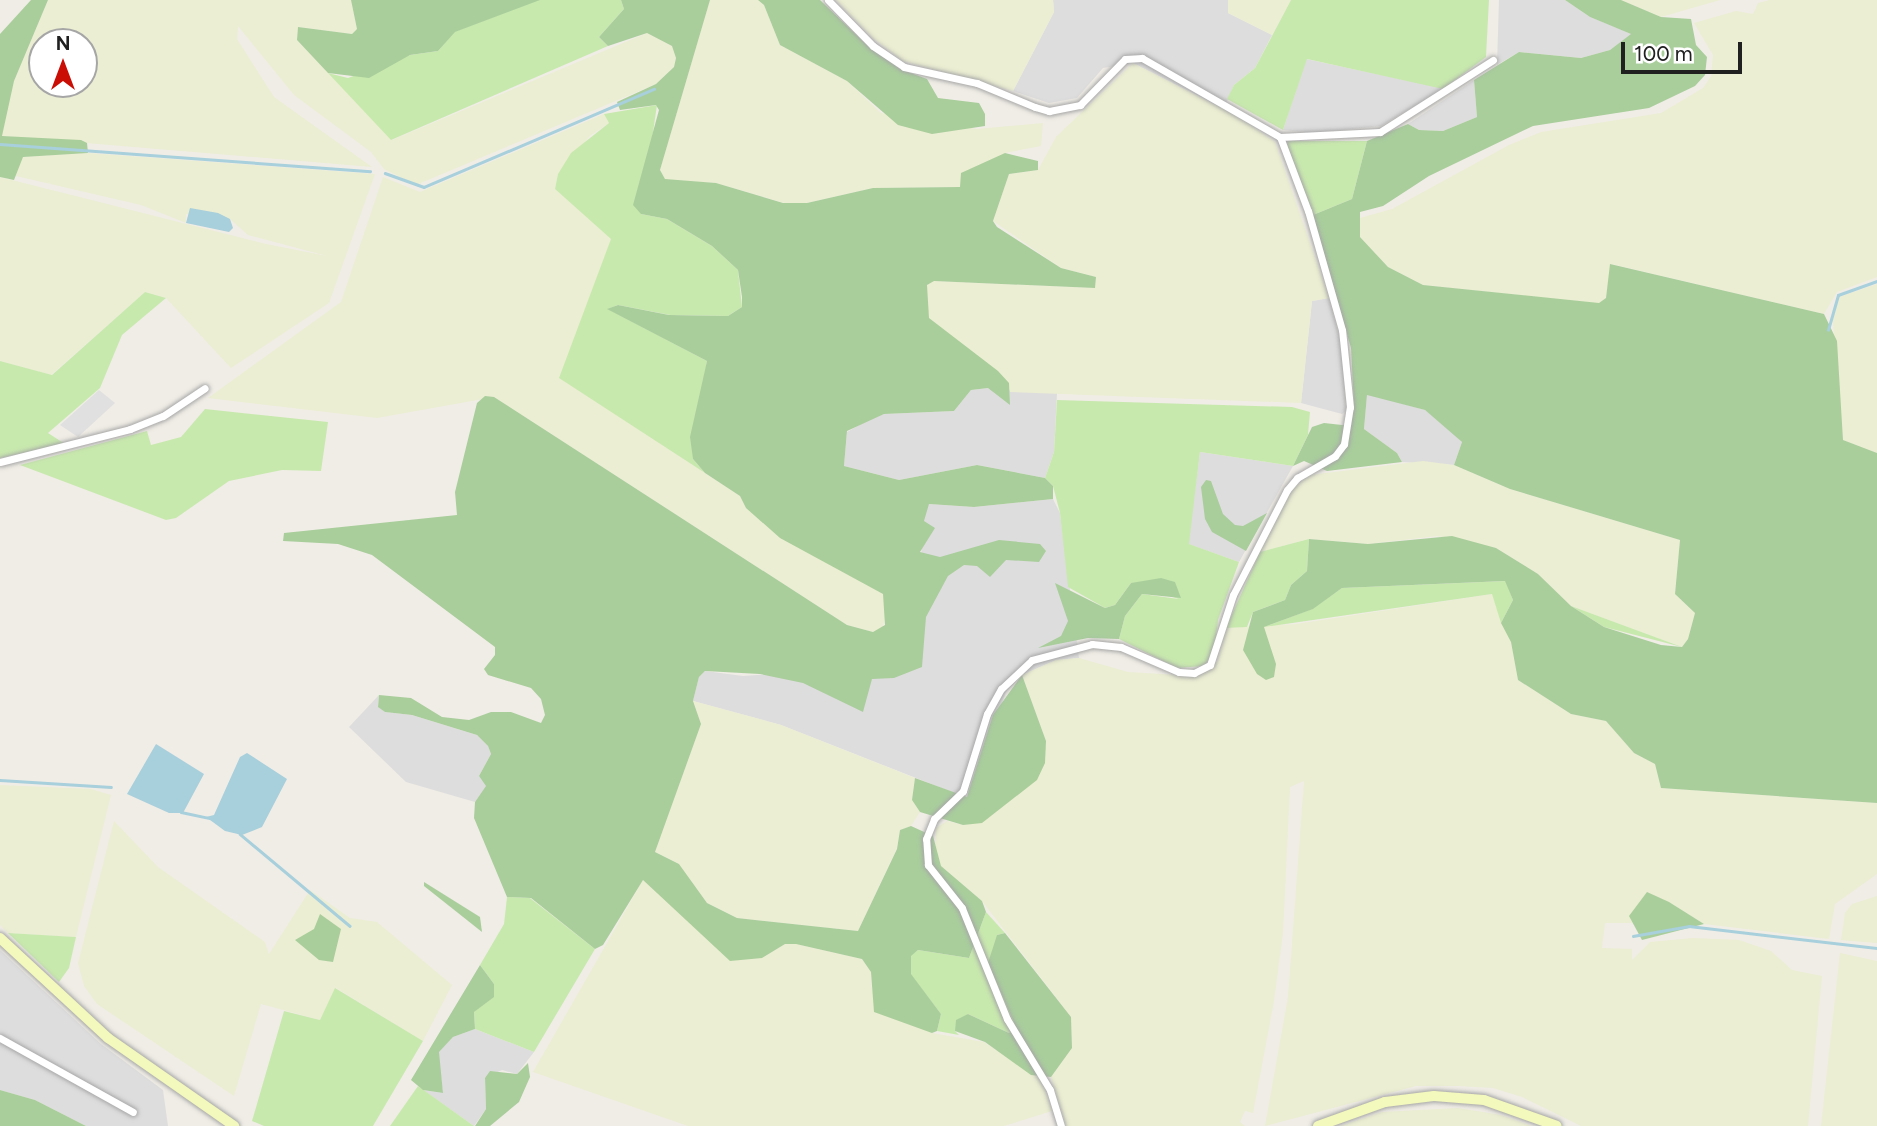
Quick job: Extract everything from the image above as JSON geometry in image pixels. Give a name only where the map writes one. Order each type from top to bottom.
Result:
[{"type":"main road","points":[[0,938],[108,1038],[234,1126]]},
{"type":"main road","points":[[1318,1126],[1385,1102],[1434,1096],[1484,1100],[1557,1126]]},
{"type":"street","points":[[828,0],[873,46],[904,67],[976,83],[1035,107],[1049,111],[1080,105],[1125,59],[1142,58],[1280,137],[1380,132],[1451,91],[1493,60]]},
{"type":"street","points":[[1061,1126],[1050,1090],[1007,1019],[962,908],[928,865],[926,839],[934,819],[963,790],[987,714],[1001,689],[1032,660],[1092,644],[1121,648],[1179,672],[1200,672],[1210,665],[1233,595],[1287,490],[1297,478],[1335,456],[1344,444],[1350,407],[1342,330],[1308,211],[1280,137]]},
{"type":"street","points":[[3,463],[130,429],[163,416],[205,388]]},
{"type":"street","points":[[0,1038],[133,1112]]},
{"type":"shaded area","points":[[1053,0],[1228,0],[1228,13],[1272,35],[1255,68],[1234,85],[1224,109],[1133,63],[1103,68],[1077,98],[1049,103],[1013,91],[1054,12]]},
{"type":"shaded area","points":[[1499,0],[1565,0],[1590,17],[1632,34],[1610,50],[1581,58],[1519,52],[1497,65]]},
{"type":"shaded area","points":[[1306,59],[1443,89],[1381,126],[1313,133],[1283,130]]},
{"type":"shaded area","points":[[1474,80],[1477,117],[1443,131],[1419,130],[1408,124]]},
{"type":"shaded area","points":[[1329,298],[1342,347],[1346,411],[1342,414],[1301,403],[1312,301]]},
{"type":"shaded area","points":[[988,388],[1057,393],[1054,452],[1045,478],[977,465],[899,480],[844,466],[847,432],[868,420],[884,414],[954,411],[971,390]]},
{"type":"shaded area","points":[[99,390],[115,403],[78,437],[60,425]]},
{"type":"shaded area","points":[[1367,394],[1425,410],[1449,429],[1462,442],[1454,465],[1402,462],[1397,453],[1364,429]]},
{"type":"shaded area","points":[[1200,452],[1293,466],[1239,562],[1188,544]]},
{"type":"shaded area","points":[[1053,499],[1060,513],[1079,658],[1056,660],[1022,675],[1006,692],[967,798],[781,725],[693,701],[699,677],[705,671],[743,676],[914,664],[924,511],[929,504],[974,507]]},
{"type":"shaded area","points":[[379,695],[378,706],[385,712],[412,715],[477,735],[488,746],[491,754],[479,776],[487,786],[475,802],[406,782],[349,727]]},
{"type":"shaded area","points":[[0,950],[101,1044],[163,1090],[168,1126],[86,1126],[35,1100],[0,1090]]},
{"type":"shaded area","points":[[475,1029],[534,1052],[517,1074],[502,1070],[485,1078],[486,1109],[474,1126],[423,1090],[443,1093],[438,1052],[453,1037]]},
{"type":"green space","points":[[31,0],[48,0],[36,28],[28,28],[28,48],[14,81],[2,136],[81,140],[87,143],[88,153],[23,157],[14,180],[0,177],[0,34]]},
{"type":"green space","points":[[48,0],[351,0],[357,29],[352,34],[298,27],[297,40],[392,140],[647,33],[672,46],[676,58],[674,67],[656,84],[416,185],[384,169],[371,152],[294,95],[238,26],[237,39],[274,97],[372,167],[2,136],[0,128],[14,81],[28,48],[28,98],[98,98],[98,28],[36,28]]},
{"type":"green space","points":[[351,0],[540,0],[455,32],[438,51],[410,55],[369,78],[328,73],[297,40],[298,27],[352,34],[357,29]]},
{"type":"green space","points":[[537,0],[621,0],[624,9],[599,37],[608,46],[391,140],[328,73],[348,78],[410,55],[438,51],[454,32]]},
{"type":"green space","points":[[621,0],[710,0],[660,170],[665,179],[716,183],[783,203],[807,203],[873,188],[960,187],[961,173],[1005,153],[1038,161],[1038,170],[1009,174],[993,221],[997,227],[1061,268],[1096,277],[1095,288],[934,281],[927,285],[929,318],[998,371],[1009,383],[1010,405],[988,388],[971,390],[954,411],[884,414],[847,431],[844,466],[899,480],[977,465],[1045,478],[1053,486],[1053,499],[974,507],[929,504],[924,521],[935,528],[920,552],[940,557],[999,540],[1040,544],[1046,551],[1039,562],[1006,560],[990,577],[977,566],[964,565],[948,576],[926,617],[922,667],[894,678],[872,679],[863,712],[803,683],[760,674],[705,671],[699,677],[693,701],[701,724],[655,852],[679,864],[707,903],[737,918],[858,931],[897,849],[900,830],[911,826],[933,836],[941,866],[982,901],[986,912],[969,958],[918,950],[911,956],[911,974],[941,1014],[937,1031],[932,1033],[874,1012],[871,972],[862,959],[796,944],[785,944],[762,958],[730,961],[643,880],[603,945],[595,949],[531,898],[507,897],[474,818],[475,802],[486,786],[479,776],[491,754],[488,746],[477,735],[412,715],[385,712],[378,707],[379,695],[411,698],[442,717],[469,720],[491,712],[511,712],[541,723],[545,715],[541,699],[531,688],[488,675],[484,669],[495,655],[495,647],[372,555],[338,544],[283,541],[284,533],[457,515],[455,492],[477,403],[485,396],[494,397],[847,625],[873,632],[885,625],[883,594],[780,538],[746,508],[740,496],[705,473],[693,459],[690,437],[707,361],[607,309],[618,305],[669,315],[728,316],[742,307],[738,270],[712,246],[667,219],[641,214],[633,205],[659,110],[656,105],[620,110],[617,102],[656,84],[674,67],[676,58],[672,46],[647,33],[608,46],[599,37],[624,9]]},
{"type":"green space","points":[[710,0],[758,0],[764,5],[780,45],[847,81],[881,113],[977,129],[1043,123],[1041,146],[1005,153],[961,187],[873,188],[807,203],[784,203],[716,183],[665,180],[660,170]]},
{"type":"green space","points":[[758,0],[820,0],[869,47],[900,69],[927,79],[938,98],[979,103],[985,114],[985,126],[932,134],[898,125],[847,81],[780,45],[764,5]]},
{"type":"green space","points":[[836,0],[1053,0],[1054,12],[1013,91],[903,61],[873,38]]},
{"type":"green space","points":[[1228,0],[1291,0],[1272,35],[1228,13]]},
{"type":"green space","points":[[1291,0],[1489,0],[1486,57],[1443,89],[1307,59],[1283,130],[1227,99],[1234,85],[1255,68]]},
{"type":"green space","points":[[1565,0],[1621,0],[1661,17],[1691,19],[1696,45],[1707,57],[1705,75],[1695,86],[1649,108],[1533,126],[1429,176],[1383,206],[1360,212],[1360,237],[1388,267],[1423,285],[1599,303],[1606,298],[1610,264],[1824,314],[1837,341],[1843,440],[1877,453],[1877,803],[1661,788],[1655,764],[1634,753],[1606,721],[1571,714],[1518,680],[1511,642],[1501,623],[1513,600],[1505,581],[1342,588],[1313,609],[1264,627],[1276,664],[1274,677],[1266,680],[1257,674],[1243,650],[1253,612],[1285,600],[1291,585],[1307,571],[1309,539],[1368,544],[1452,536],[1496,548],[1538,574],[1571,606],[1604,627],[1661,645],[1682,647],[1688,639],[1695,613],[1675,594],[1680,540],[1510,489],[1454,465],[1462,442],[1425,410],[1367,395],[1364,429],[1397,453],[1402,462],[1327,471],[1304,461],[1293,466],[1312,427],[1324,423],[1351,426],[1354,406],[1351,348],[1313,215],[1352,199],[1367,141],[1408,124],[1419,130],[1443,131],[1477,117],[1474,80],[1519,52],[1581,58],[1610,50],[1631,34],[1590,17]]},
{"type":"green space","points":[[1621,0],[1720,0],[1661,17]]},
{"type":"green space","points":[[1770,0],[1877,0],[1877,277],[1837,292],[1824,314],[1611,264],[1606,298],[1599,304],[1423,285],[1388,267],[1360,237],[1360,218],[1392,209],[1509,145],[1541,132],[1661,113],[1703,88],[1711,76],[1713,55],[1694,23],[1736,11],[1753,14],[1758,3]]},
{"type":"green space","points":[[1133,63],[1237,116],[1275,142],[1329,298],[1312,301],[1301,403],[1010,392],[1008,383],[929,318],[925,297],[927,285],[933,281],[1095,288],[1096,277],[1061,268],[993,221],[1009,174],[1038,170],[1056,137]]},
{"type":"green space","points":[[657,105],[641,214],[667,219],[712,246],[738,270],[742,307],[728,316],[670,315],[618,305],[608,309],[707,361],[693,459],[705,473],[559,378],[611,239],[555,189],[558,174],[571,153],[609,123],[604,114]]},
{"type":"green space","points":[[604,114],[609,123],[590,136],[558,174],[555,189],[612,239],[560,378],[740,496],[746,508],[883,594],[887,612],[882,629],[873,632],[847,625],[494,397],[377,418],[208,398],[341,302],[383,177],[420,192]]},
{"type":"green space","points":[[1288,141],[1367,141],[1352,199],[1313,215],[1287,150]]},
{"type":"green space","points":[[88,153],[375,174],[329,303],[231,368],[166,298],[145,292],[51,375],[0,361],[0,177],[266,244],[327,256],[248,235],[230,219],[186,214],[186,223],[141,205],[16,176],[22,157]]},
{"type":"green space","points":[[1877,284],[1877,453],[1843,440],[1832,311],[1839,297]]},
{"type":"green space","points":[[145,292],[166,298],[122,335],[100,388],[48,433],[65,444],[0,458],[0,361],[52,375]]},
{"type":"green space","points":[[1057,400],[1292,407],[1310,412],[1308,435],[1293,466],[1200,452],[1189,544],[1239,562],[1218,620],[1214,653],[1204,666],[1177,668],[1119,639],[1125,616],[1142,594],[1179,599],[1131,583],[1115,605],[1105,608],[1068,587],[1060,513],[1053,486],[1045,478],[1054,452]]},
{"type":"green space","points":[[205,409],[328,422],[321,471],[282,470],[229,481],[176,518],[166,520],[20,465],[147,431],[151,445],[181,437]]},
{"type":"green space","points":[[1423,461],[1454,465],[1510,489],[1680,540],[1675,594],[1695,613],[1688,639],[1682,647],[1571,606],[1538,574],[1496,548],[1437,536],[1368,544],[1309,539],[1260,552],[1290,491],[1310,475]]},
{"type":"green space","points":[[1206,480],[1211,481],[1223,514],[1235,525],[1243,526],[1267,513],[1246,551],[1212,532],[1205,519],[1201,487]]},
{"type":"green space","points":[[1309,539],[1307,571],[1291,585],[1285,600],[1253,612],[1247,627],[1226,628],[1260,552]]},
{"type":"green space","points":[[1161,578],[1175,582],[1181,598],[1142,594],[1125,616],[1119,639],[1088,638],[1038,648],[1061,636],[1068,621],[1055,583],[1105,608],[1115,605],[1131,583]]},
{"type":"green space","points":[[1506,581],[1513,600],[1501,623],[1492,594],[1264,627],[1312,609],[1342,588]]},
{"type":"green space","points":[[1492,594],[1511,642],[1518,680],[1571,714],[1606,721],[1634,753],[1655,764],[1661,788],[1877,803],[1877,874],[1835,904],[1829,939],[1704,924],[1669,902],[1637,908],[1630,916],[1632,923],[1605,923],[1602,948],[1632,949],[1632,960],[1650,942],[1693,938],[1739,940],[1771,951],[1792,970],[1822,976],[1808,1126],[1581,1126],[1522,1097],[1493,1088],[1416,1086],[1265,1126],[1288,997],[1304,781],[1290,787],[1283,933],[1274,1001],[1253,1113],[1245,1111],[1240,1122],[1245,1126],[1066,1126],[1051,1077],[1072,1048],[1071,1017],[982,901],[941,866],[935,848],[936,828],[947,821],[963,825],[992,815],[1010,797],[1046,741],[1022,675],[1056,660],[1079,658],[1128,672],[1196,676],[1218,661],[1226,628],[1296,624]]},
{"type":"green space","points":[[1571,606],[1682,647],[1604,627]]},
{"type":"green space","points":[[1022,675],[1046,741],[1045,763],[1037,780],[982,823],[963,825],[920,812],[912,800],[915,778],[967,797],[993,715]]},
{"type":"green space","points":[[693,701],[781,725],[915,778],[912,800],[920,812],[911,826],[900,830],[897,848],[858,931],[737,918],[707,903],[679,864],[655,852],[701,724]]},
{"type":"green space","points":[[0,785],[91,789],[111,795],[76,937],[8,933],[0,925]]},
{"type":"green space","points":[[114,821],[158,867],[265,942],[269,954],[310,890],[350,918],[377,922],[452,985],[423,1041],[336,988],[320,1020],[261,1004],[234,1096],[97,1004],[84,986],[78,963]]},
{"type":"green space","points":[[643,880],[762,958],[785,944],[796,944],[862,959],[871,972],[872,990],[932,1033],[984,1042],[1041,1079],[1052,1111],[1004,1126],[688,1126],[533,1072]]},
{"type":"green space","points":[[424,882],[480,917],[482,932],[424,886]]},
{"type":"green space","points":[[1647,892],[1704,924],[1642,940],[1629,916]]},
{"type":"green space","points":[[1877,896],[1877,943],[1841,940],[1845,913],[1852,904]]},
{"type":"green space","points":[[507,897],[530,898],[595,949],[534,1052],[475,1029],[474,1012],[494,984],[480,965],[504,924]]},
{"type":"green space","points":[[986,912],[1005,933],[997,935],[1018,1029],[1009,1033],[968,1014],[955,1031],[959,1035],[937,1031],[941,1014],[910,974],[910,956],[918,950],[969,958]]},
{"type":"green space","points":[[320,914],[341,929],[333,962],[319,960],[295,940],[314,929]]},
{"type":"green space","points":[[8,933],[76,937],[69,968],[59,982]]},
{"type":"green space","points":[[1005,933],[1071,1017],[1072,1048],[1051,1077],[1031,1075],[985,1042],[955,1031],[956,1020],[968,1014],[1009,1033],[1017,1029],[988,963],[997,935]]},
{"type":"green space","points":[[1840,953],[1877,961],[1877,1126],[1821,1126]]},
{"type":"green space","points":[[480,965],[494,984],[494,997],[474,1012],[475,1029],[453,1037],[439,1052],[443,1093],[423,1090],[411,1080]]},
{"type":"green space","points":[[335,988],[423,1041],[373,1126],[264,1126],[252,1121],[284,1011],[320,1020]]},
{"type":"green space","points":[[528,1063],[530,1077],[519,1102],[490,1126],[475,1126],[486,1109],[485,1078],[490,1071],[517,1074]]},
{"type":"green space","points":[[418,1086],[474,1126],[390,1126]]},
{"type":"green space","points":[[0,1090],[35,1100],[86,1126],[0,1126]]},
{"type":"green space","points":[[1458,1108],[1501,1115],[1532,1126],[1340,1126],[1382,1112]]},
{"type":"water","points":[[190,208],[218,213],[230,219],[233,228],[229,232],[186,223]]},
{"type":"water","points":[[156,744],[204,774],[183,813],[169,813],[127,794]]},
{"type":"water","points":[[247,753],[287,779],[262,827],[242,835],[225,831],[206,817],[214,815],[240,757]]},
{"type":"waterway","points":[[385,173],[424,187],[654,89]]},
{"type":"waterway","points":[[0,144],[370,171]]},
{"type":"waterway","points":[[1828,330],[1838,295],[1877,281]]},
{"type":"waterway","points":[[0,780],[111,787]]},
{"type":"waterway","points":[[181,812],[209,818]]},
{"type":"waterway","points":[[240,834],[350,926]]},
{"type":"waterway","points":[[1633,936],[1689,926],[1877,948]]}]
